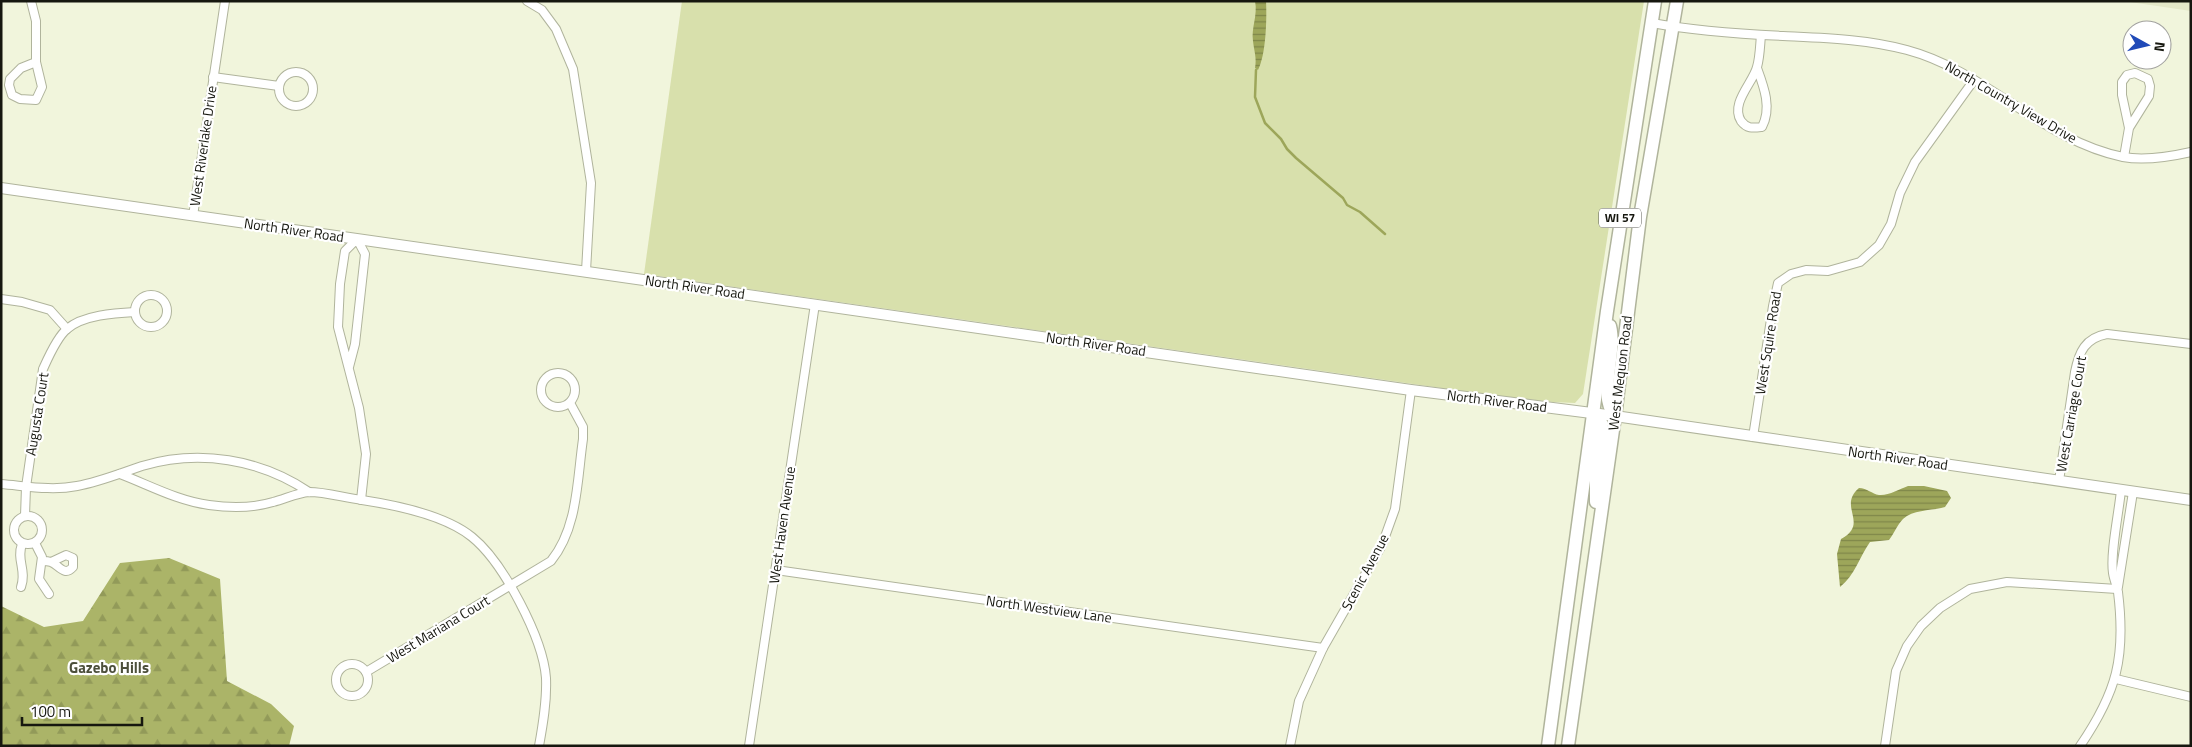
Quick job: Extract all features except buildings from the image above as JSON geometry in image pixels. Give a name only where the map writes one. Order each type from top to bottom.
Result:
[{"type":"main road","name":"West Mequon Road","points":[[1548,746],[1607,311],[1655,1]]},
{"type":"main road","name":"West Mequon Road","points":[[1568,746],[1615,416],[1640,217],[1677,1]]},
{"type":"main road","points":[[1607,311],[1612,333],[1612,355],[1606,400],[1615,416]]},
{"type":"main road","points":[[1594,413],[1601,422],[1602,431],[1596,472],[1599,527]]},
{"type":"street","points":[[31,1],[36,21],[36,62],[42,80],[40,95],[36,100],[20,99],[12,95],[9,85],[10,79],[21,68],[36,62]]},
{"type":"street","name":"West Riverlake Drive","points":[[193,216],[225,1]]},
{"type":"street","points":[[527,1],[542,10],[556,29],[573,70],[590,178],[586,271]]},
{"type":"street","name":"North Country View Drive","points":[[1652,22],[1673,27],[1761,35],[1851,40],[1908,50],[1946,64],[2082,144],[2124,157],[2164,158],[2191,152]]},
{"type":"street","points":[[1757,68],[1766,97],[1767,118],[1762,127],[1751,129],[1744,125],[1738,117],[1744,91],[1757,68],[1761,35]]},
{"type":"street","points":[[299,72],[312,82],[313,93],[311,99],[301,106],[289,106],[280,98],[278,86],[284,76],[299,72]]},
{"type":"street","points":[[2124,157],[2129,128],[2150,91],[2148,79],[2135,73],[2127,75],[2121,85],[2129,128]]},
{"type":"street","points":[[213,77],[278,86]]},
{"type":"street","name":"West Squire Road","points":[[1753,437],[1778,283],[1792,274],[1806,270],[1828,271],[1860,262],[1879,245],[1891,224],[1900,193],[1915,162],[1974,80]]},
{"type":"street","name":"North River Road","points":[[1,188],[1411,390],[1594,413],[2191,500]]},
{"type":"street","points":[[349,367],[355,344],[365,254],[357,239],[345,251],[340,284],[338,327],[359,408],[366,454],[361,500]]},
{"type":"street","points":[[151,295],[161,298],[167,312],[159,325],[148,326],[140,321],[135,312],[138,302],[151,295]]},
{"type":"street","points":[[1,299],[22,302],[50,310],[67,328],[104,314],[135,312]]},
{"type":"street","name":"West Haven Avenue","points":[[749,746],[815,304]]},
{"type":"street","name":"Augusta Court","points":[[25,516],[26,486],[43,369],[50,353],[67,328]]},
{"type":"street","name":"West Carriage Court","points":[[2059,481],[2075,372],[2078,357],[2083,346],[2097,336],[2107,334],[2191,344]]},
{"type":"street","points":[[558,373],[569,377],[575,387],[575,393],[570,403],[554,407],[546,401],[542,391],[544,381],[548,377],[558,373]]},
{"type":"street","name":"Scenic Avenue","points":[[1290,746],[1299,701],[1323,648],[1382,545],[1395,509],[1411,390]]},
{"type":"street","name":"West Mariana Court","points":[[366,672],[551,561],[562,548],[571,525],[583,427],[570,403]]},
{"type":"street","points":[[1,484],[54,488],[78,486],[160,462],[202,458],[236,461],[254,465],[288,478],[309,492]]},
{"type":"street","points":[[120,474],[174,496],[209,505],[256,506],[309,492],[382,503],[436,518],[471,536],[494,560],[510,585],[542,658],[546,678],[545,707],[539,746]]},
{"type":"street","points":[[2080,746],[2106,703],[2116,679],[2121,628],[2117,589],[2113,574],[2113,559],[2121,490]]},
{"type":"street","points":[[2117,589],[2133,492]]},
{"type":"street","points":[[25,516],[35,518],[41,525],[42,535],[36,543],[31,545],[22,544],[15,538],[13,528],[17,520],[25,516]]},
{"type":"street","points":[[36,543],[42,561],[39,580],[49,594]]},
{"type":"street","points":[[21,587],[24,575],[19,555],[22,544]]},
{"type":"street","points":[[42,561],[51,562]]},
{"type":"street","name":"North Westview Lane","points":[[776,570],[1323,648]]},
{"type":"street","points":[[1885,746],[1896,671],[1907,646],[1921,626],[1940,608],[1970,589],[2007,582],[2117,589]]},
{"type":"street","points":[[346,665],[357,665],[366,672],[368,682],[360,695],[350,697],[340,692],[337,688],[336,677],[341,668],[346,665]]},
{"type":"street","points":[[2116,679],[2191,697]]},
{"type":"shaded area","points":[[682,1],[1644,1],[1583,394],[1575,403],[1483,394],[644,274]]},
{"type":"shaded area","points":[[1255,1],[1266,1],[1264,46],[1258,70],[1255,68],[1256,58],[1253,36],[1256,11]]},
{"type":"shaded area","points":[[2125,1],[2191,1],[2191,11],[2130,2]]},
{"type":"shaded area","points":[[1908,486],[1924,486],[1947,491],[1951,498],[1945,507],[1912,513],[1907,516],[1901,521],[1889,540],[1870,542],[1853,572],[1840,587],[1837,554],[1841,539],[1853,527],[1851,502],[1853,495],[1859,488],[1883,495]]},
{"type":"green space","points":[[169,558],[220,579],[227,681],[271,704],[294,726],[289,746],[1,746],[1,606],[44,627],[83,621],[120,563]]},
{"type":"waterway","points":[[1256,70],[1255,97],[1265,123],[1296,158],[1343,198],[1347,205],[1360,212],[1385,234]]},
{"type":"district","name":"Gazebo Hills","points":[[109,668]]}]
